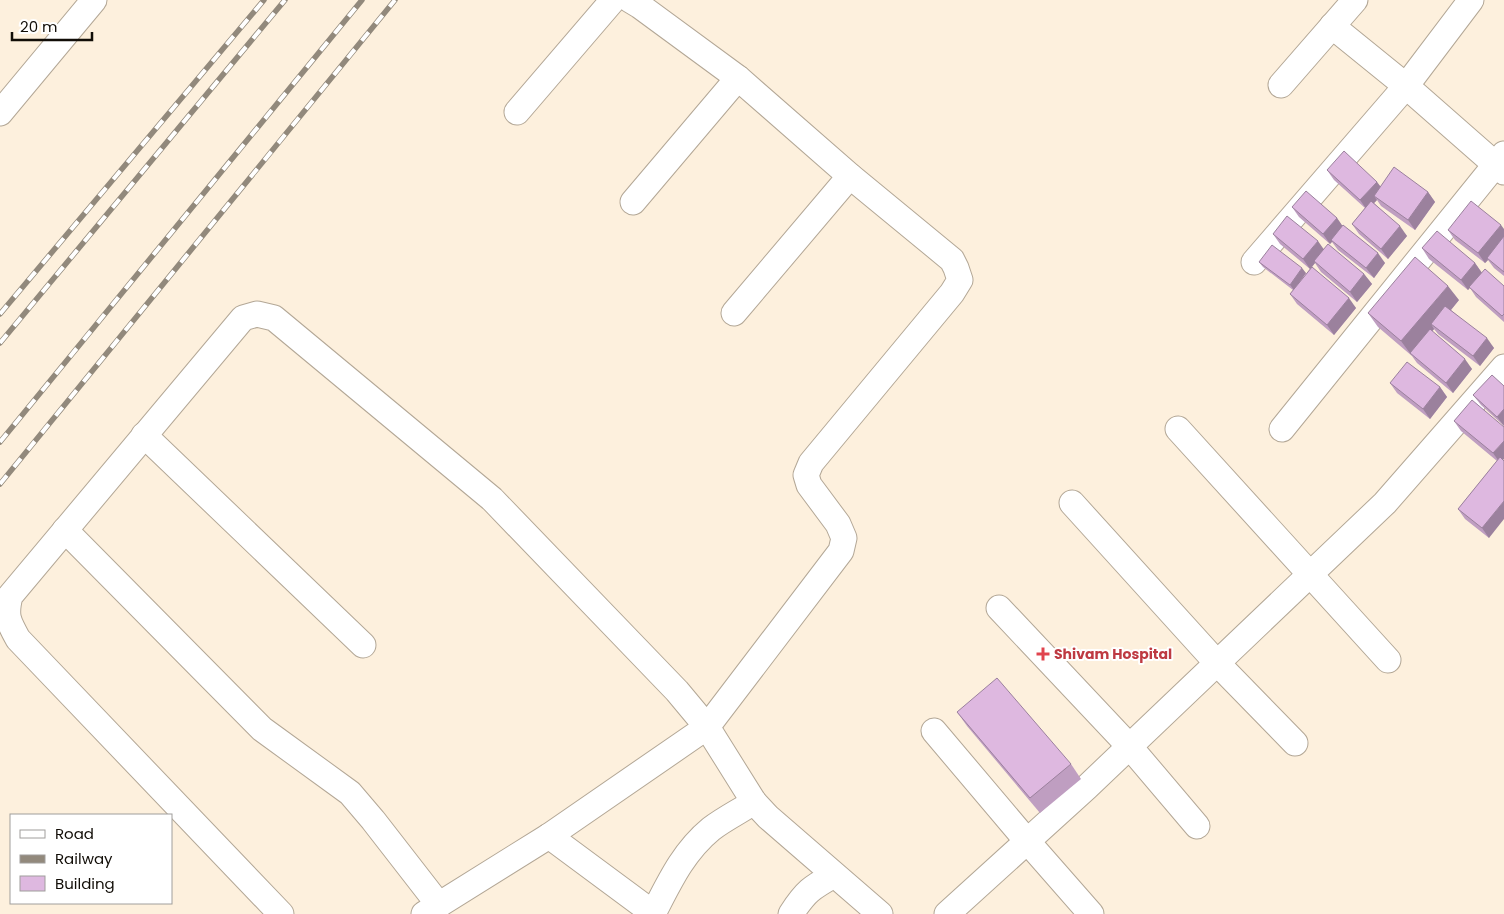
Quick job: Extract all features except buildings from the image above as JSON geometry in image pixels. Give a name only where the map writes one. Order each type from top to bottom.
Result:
[{"type":"street","points":[[0,113],[94,0]]},
{"type":"street","points":[[518,112],[613,0]]},
{"type":"street","points":[[65,530],[262,729],[350,793],[373,820],[432,909],[549,836],[707,727],[841,551],[844,538],[838,524],[809,485],[806,475],[811,463],[952,293],[960,280],[952,260],[850,176],[738,78],[630,0]]},
{"type":"street","points":[[1281,85],[1355,0]]},
{"type":"street","points":[[1254,262],[1406,86],[1471,0]]},
{"type":"street","points":[[1282,429],[1501,164],[1332,26]]},
{"type":"street","points":[[633,202],[738,78]]},
{"type":"street","points":[[734,313],[850,176]]},
{"type":"street","points":[[281,914],[18,638],[10,623],[7,610],[10,596],[144,435],[243,318],[257,314],[274,318],[492,500],[677,691],[707,727],[754,802],[768,817],[880,914]]},
{"type":"street","points":[[947,914],[1130,747],[1385,503],[1504,367]]},
{"type":"street","points":[[1178,429],[1388,660]]},
{"type":"street","points":[[144,435],[363,645]]},
{"type":"street","points":[[1072,503],[1217,663],[1295,743]]},
{"type":"street","points":[[999,608],[1130,747],[1197,826]]},
{"type":"street","points":[[934,731],[1091,914]]},
{"type":"street","points":[[549,836],[653,914],[676,869],[700,839],[713,828],[754,802]]},
{"type":"street","points":[[792,914],[811,888],[834,875]]},
{"type":"railway","points":[[0,314],[264,0]]},
{"type":"railway","points":[[0,343],[285,0]]},
{"type":"railway","points":[[0,442],[362,0]]},
{"type":"railway","points":[[0,484],[395,0]]},
{"type":"place","name":"Shivam Hospital","points":[[1043,654]]}]
